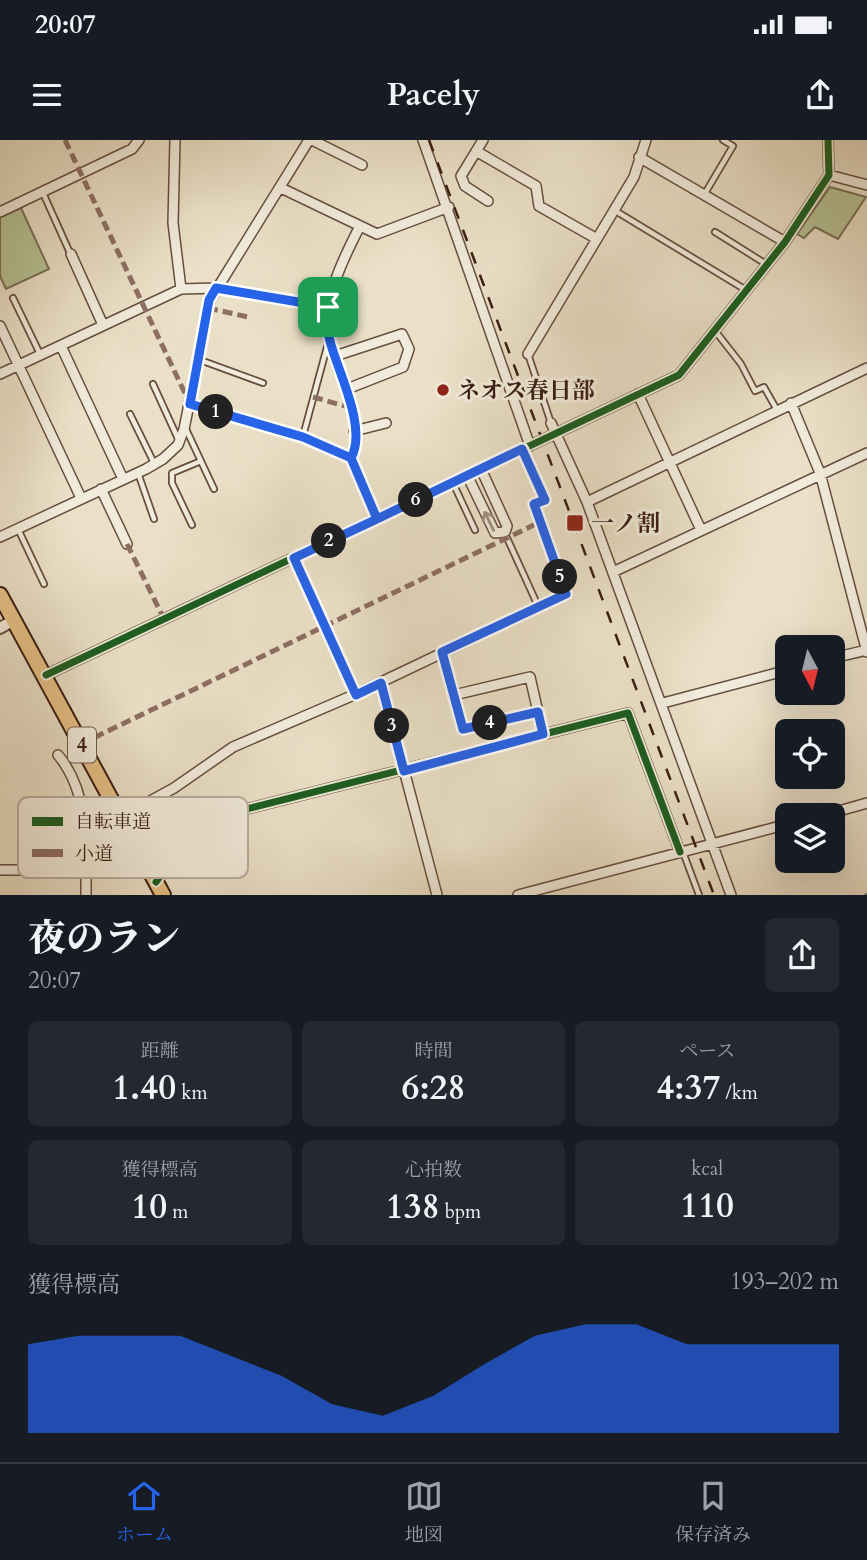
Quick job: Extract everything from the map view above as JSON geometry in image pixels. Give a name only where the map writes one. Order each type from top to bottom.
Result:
[{"type":"highway","name":"4","points":[[0,595],[110,797]]},
{"type":"street","points":[[0,212],[132,149],[139,140]]},
{"type":"street","points":[[174,140],[173,223],[181,289]]},
{"type":"street","points":[[0,537],[155,464],[179,441],[190,404],[209,300],[310,140],[362,165]]},
{"type":"street","points":[[163,797],[233,747],[356,695],[566,594],[534,504],[545,500],[449,207],[423,140]]},
{"type":"street","points":[[483,140],[461,176],[465,186],[488,201]]},
{"type":"street","points":[[528,354],[634,177],[646,140]]},
{"type":"street","points":[[46,675],[679,375],[785,242],[829,175],[828,140]]},
{"type":"street","points":[[476,151],[536,187],[539,206],[597,239]]},
{"type":"street","points":[[639,157],[785,242]]},
{"type":"street","points":[[829,175],[867,185]]},
{"type":"street","points":[[281,188],[377,234],[449,207]]},
{"type":"street","points":[[351,458],[356,450],[348,389],[329,339],[328,307],[343,258],[360,226]]},
{"type":"street","points":[[71,254],[103,325]]},
{"type":"street","points":[[0,374],[181,289],[216,288],[328,307]]},
{"type":"street","points":[[0,326],[81,498]]},
{"type":"street","points":[[335,356],[402,334],[409,349],[403,368],[348,389]]},
{"type":"street","points":[[61,346],[123,479]]},
{"type":"street","points":[[587,502],[867,369]]},
{"type":"street","points":[[638,394],[701,530]]},
{"type":"street","points":[[791,403],[820,472],[867,650],[845,655]]},
{"type":"street","points":[[190,404],[303,437],[351,458],[377,519]]},
{"type":"street","points":[[354,431],[386,423]]},
{"type":"street","points":[[551,423],[587,502],[663,703],[731,895]]},
{"type":"street","points":[[613,572],[820,472],[867,453]]},
{"type":"street","points":[[467,475],[495,533],[505,532],[507,526],[481,469]]},
{"type":"street","points":[[101,489],[127,544]]},
{"type":"street","points":[[294,558],[356,695]]},
{"type":"street","points":[[0,628],[14,620]]},
{"type":"street","points":[[442,652],[463,729],[538,712]]},
{"type":"street","points":[[663,703],[775,673]]},
{"type":"street","points":[[454,695],[530,677],[543,734]]},
{"type":"street","points":[[381,683],[437,895]]},
{"type":"street","points":[[248,809],[628,713],[682,852]]},
{"type":"street","points":[[58,755],[68,767],[79,797]]},
{"type":"street","points":[[845,809],[867,803]]},
{"type":"street","points":[[518,895],[775,828]]},
{"type":"street","points":[[0,870],[18,870]]},
{"type":"lane","points":[[703,195],[733,146],[723,140]]},
{"type":"lane","points":[[43,193],[71,254]]},
{"type":"lane","points":[[614,211],[747,290]]},
{"type":"lane","points":[[715,232],[767,264]]},
{"type":"lane","points":[[13,298],[41,355]]},
{"type":"lane","points":[[715,331],[741,364],[755,391],[764,387],[777,410]]},
{"type":"lane","points":[[303,437],[329,339]]},
{"type":"lane","points":[[528,354],[551,423]]},
{"type":"lane","points":[[199,360],[263,383]]},
{"type":"lane","points":[[153,384],[179,441]]},
{"type":"lane","points":[[130,414],[155,464]]},
{"type":"lane","points":[[185,426],[214,489]]},
{"type":"lane","points":[[192,525],[172,483],[172,473],[201,461]]},
{"type":"lane","points":[[138,472],[153,519]]},
{"type":"lane","points":[[453,482],[475,530]]},
{"type":"lane","points":[[18,528],[44,584]]},
{"type":"lane","points":[[507,538],[538,607]]},
{"type":"lane","points":[[682,852],[699,895]]},
{"type":"green space","points":[[830,187],[866,197],[838,239],[815,227],[804,238],[797,234]]},
{"type":"green space","points":[[21,208],[49,269],[6,289],[0,276],[0,217]]},
{"type":"railway","points":[[429,140],[714,895]]},
{"type":"marked path","points":[[65,140],[190,404]]},
{"type":"marked path","points":[[208,308],[248,317]]},
{"type":"marked path","points":[[313,397],[352,408]]},
{"type":"marked path","points":[[81,744],[540,522]]},
{"type":"marked path","points":[[127,544],[164,619]]},
{"type":"cycle path","points":[[46,675],[679,375],[785,242],[829,175],[828,140]]},
{"type":"cycle path","points":[[248,809],[628,713],[680,852]]},
{"type":"cycle path","points":[[156,882],[159,878]]},
{"type":"place","name":"ネオス春日部","points":[[443,390]]},
{"type":"place","name":"一ノ割","points":[[575,523]]},
{"type":"route","points":[[328,307],[216,288],[209,300],[190,404],[303,437],[351,458],[377,519],[294,558],[356,695],[381,683],[404,771],[543,734],[538,712],[463,729],[442,652],[566,594],[534,504],[545,500],[522,449],[377,519],[354,469],[351,458],[356,450],[351,398],[329,339],[328,307]]}]
